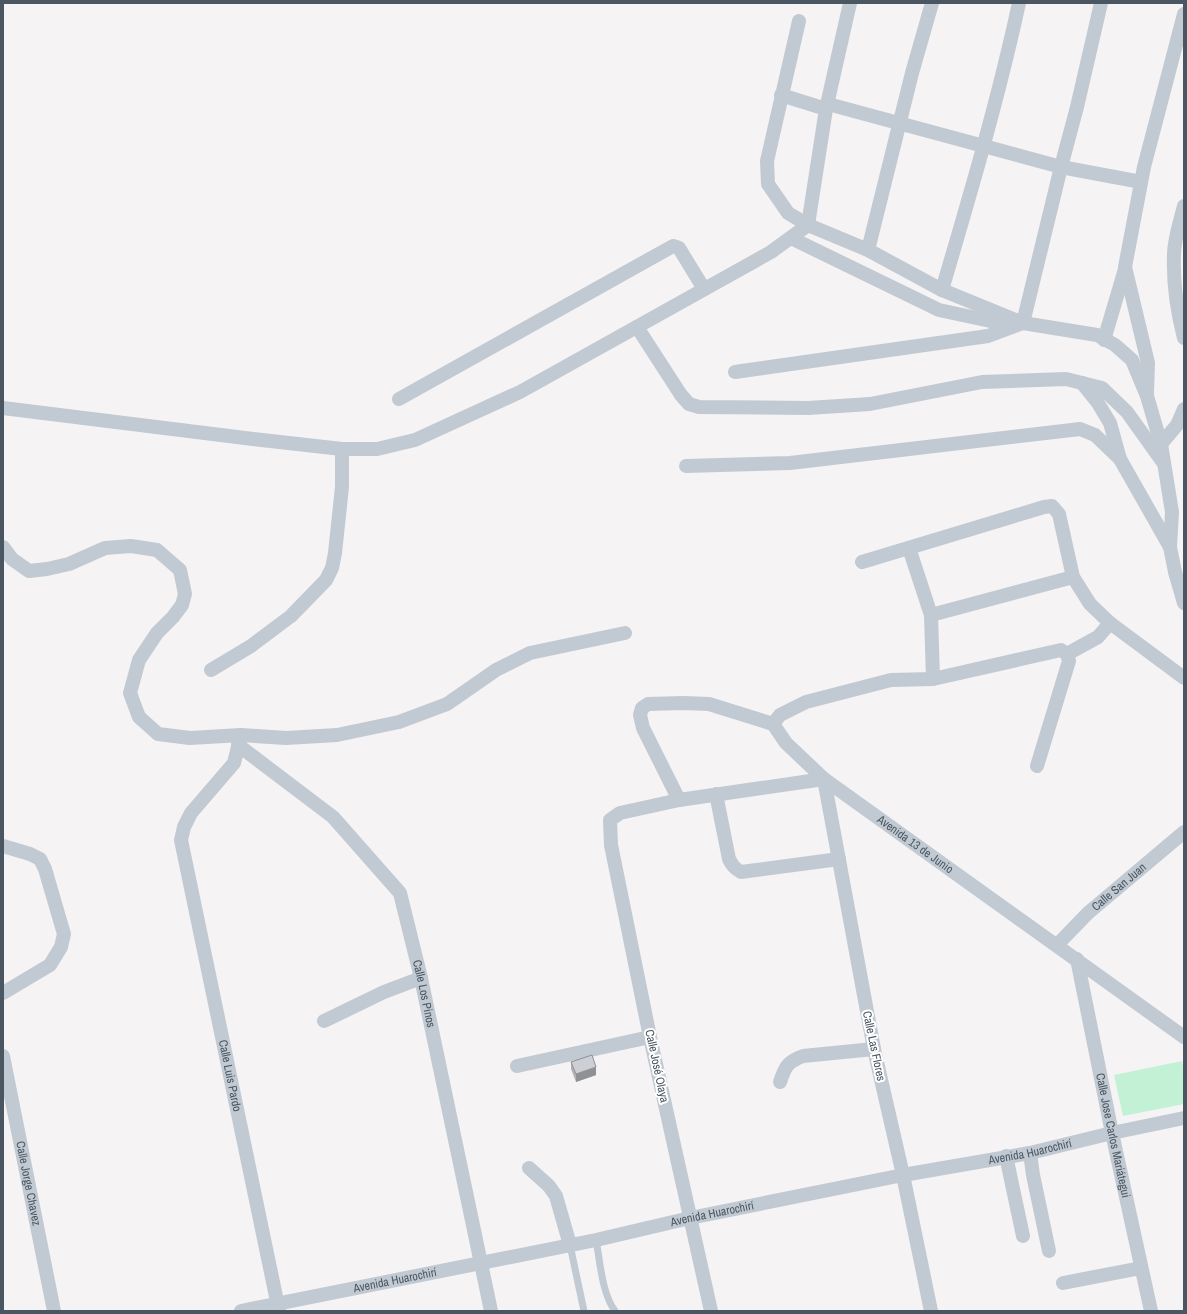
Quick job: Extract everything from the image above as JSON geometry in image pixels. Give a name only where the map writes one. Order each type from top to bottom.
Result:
[{"type":"street","points":[[3,408],[342,449],[376,450],[415,440],[520,392],[771,252],[808,225],[827,107],[850,3]]},
{"type":"street","points":[[868,250],[932,3]]},
{"type":"street","points":[[942,290],[983,146],[1019,3]]},
{"type":"street","points":[[1023,323],[1077,107],[1101,3]]},
{"type":"street","points":[[1104,340],[1125,267],[1141,182],[1184,14]]},
{"type":"street","points":[[799,21],[767,161],[768,184],[788,213],[808,225],[868,250],[942,290],[1023,323]]},
{"type":"street","points":[[781,95],[900,123],[1061,167],[1141,182]]},
{"type":"street","points":[[1184,206],[1177,232],[1174,254],[1178,311],[1184,338]]},
{"type":"street","points":[[791,238],[939,310],[995,322],[1023,323],[1097,336],[1115,346],[1132,360],[1146,396],[1161,444],[1172,512],[1170,547],[1175,572],[1184,603]]},
{"type":"street","points":[[399,399],[673,246],[678,248],[704,289]]},
{"type":"street","points":[[1125,267],[1148,363],[1146,396]]},
{"type":"street","points":[[735,372],[988,336],[1023,323]]},
{"type":"street","points":[[637,327],[681,395],[689,404],[699,407],[808,408],[870,404],[982,382],[1066,379],[1102,388],[1127,412],[1165,465]]},
{"type":"street","points":[[1082,383],[1098,403],[1110,423],[1120,459],[1170,547]]},
{"type":"street","points":[[1161,444],[1177,425],[1184,409]]},
{"type":"street","points":[[686,466],[790,463],[1080,429],[1095,435],[1120,459]]},
{"type":"street","points":[[211,670],[251,646],[291,616],[326,580],[332,568],[335,553],[342,487],[342,449]]},
{"type":"street","points":[[862,562],[1044,507],[1052,506],[1059,514],[1073,577],[1090,604],[1110,623],[1184,678]]},
{"type":"street","points":[[3,547],[12,559],[29,571],[47,570],[69,564],[105,548],[131,546],[156,550],[180,570],[185,594],[182,605],[157,634],[139,660],[130,693],[139,717],[158,734],[190,738],[240,740],[286,738],[337,735],[399,722],[447,704],[496,670],[530,653],[625,632]]},
{"type":"street","points":[[909,548],[931,614],[933,679]]},
{"type":"street","points":[[931,614],[1073,577]]},
{"type":"street","points":[[1067,654],[1098,637],[1110,623]]},
{"type":"street","points":[[824,779],[679,800],[643,728],[640,716],[642,708],[648,704],[709,704],[773,724],[780,715],[806,702],[891,680],[933,679],[1061,650],[1067,654],[1069,661],[1037,766]]},
{"type":"street","name":"Avenida 13 de Junio","points":[[773,724],[786,743],[824,779],[1184,1037]]},
{"type":"street","name":"Calle Luis Pardo","points":[[240,740],[234,763],[191,813],[184,827],[181,840],[278,1307]]},
{"type":"street","name":"Calle Los Pinos","points":[[240,740],[334,817],[400,893],[421,978],[491,1311]]},
{"type":"street","name":"Calle Las Flores","points":[[824,779],[874,1049],[903,1175],[931,1311]]},
{"type":"street","points":[[716,794],[729,858],[731,864],[740,872],[839,859]]},
{"type":"street","name":"Calle José Olaya","points":[[679,800],[620,813],[610,820],[611,845],[650,1037],[711,1311]]},
{"type":"street","name":"Calle San Juan","points":[[1057,945],[1088,913],[1184,832]]},
{"type":"street","points":[[3,846],[30,854],[40,859],[45,869],[64,934],[61,947],[50,965],[3,993]]},
{"type":"street","name":"Calle Jose Carlos Mariátegui","points":[[1077,959],[1112,1133],[1151,1311]]},
{"type":"street","points":[[324,1021],[384,992],[421,978]]},
{"type":"street","points":[[516,1066],[650,1037]]},
{"type":"street","points":[[780,1082],[785,1067],[795,1059],[803,1056],[874,1049]]},
{"type":"street","name":"Calle Jorge Chavez","points":[[3,1056],[54,1311]]},
{"type":"street","name":"Avenida Huarochirí","points":[[241,1311],[278,1307],[596,1240],[690,1218],[903,1175],[1030,1153],[1112,1133],[1184,1118]]},
{"type":"street","points":[[1030,1153],[1033,1175],[1049,1251]]},
{"type":"street","points":[[1006,1156],[1023,1236]]},
{"type":"street","points":[[529,1168],[549,1186],[556,1196],[570,1245]]},
{"type":"street","points":[[1063,1283],[1141,1268]]},
{"type":"lane","points":[[596,1240],[610,1304],[615,1311]]},
{"type":"lane","points":[[570,1245],[584,1311]]},
{"type":"green space","points":[[1182,1061],[1184,1071],[1184,1104],[1123,1116],[1114,1075]]},
{"type":"building","points":[[592,1055],[596,1067],[576,1074],[571,1062]]}]
